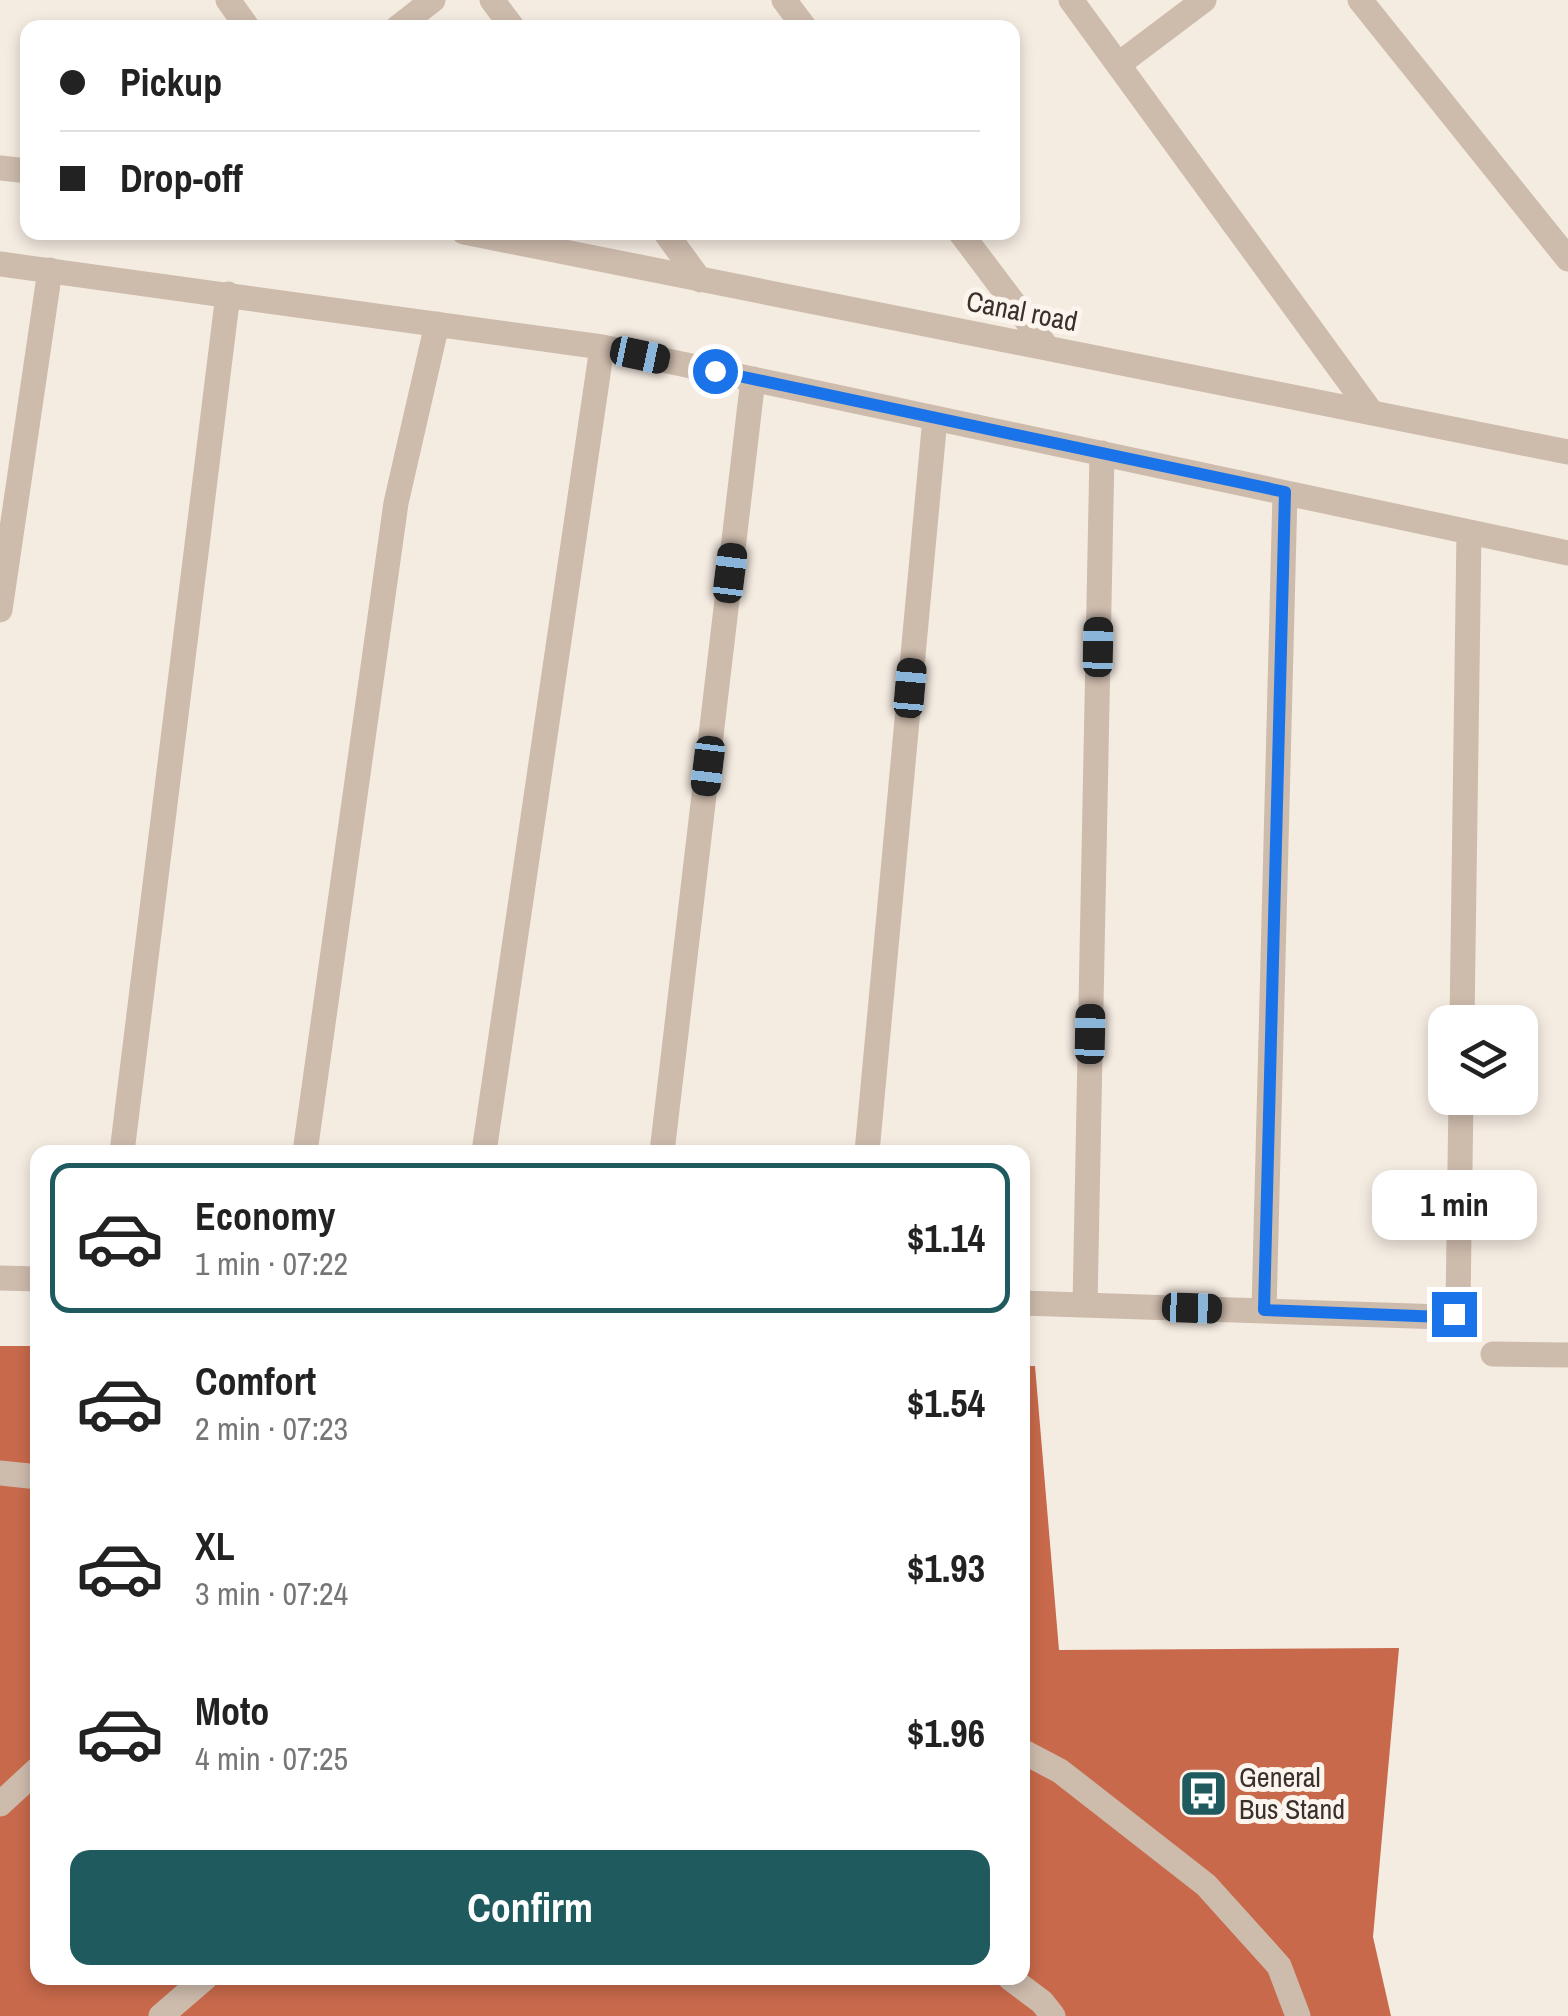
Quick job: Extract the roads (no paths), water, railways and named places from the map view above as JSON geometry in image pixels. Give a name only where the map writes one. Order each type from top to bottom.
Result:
[{"type":"street","points":[[407,20],[433,0]]},
{"type":"street","points":[[1070,0],[1372,413]]},
{"type":"street","points":[[1119,64],[1204,0]]},
{"type":"street","points":[[1360,0],[1568,259]]},
{"type":"street","name":"Canal road","points":[[503,240],[1568,452]]},
{"type":"street","points":[[670,240],[700,280]]},
{"type":"street","points":[[966,240],[1046,346]]},
{"type":"street","points":[[0,264],[602,347],[1568,553]]},
{"type":"street","points":[[0,610],[50,270]]},
{"type":"street","points":[[123,1145],[228,294]]},
{"type":"street","points":[[306,1145],[396,503],[437,324]]},
{"type":"street","points":[[485,1145],[602,347]]},
{"type":"street","points":[[663,1145],[753,379]]},
{"type":"street","points":[[867,1145],[934,418]]},
{"type":"street","points":[[1085,1305],[1102,454]]},
{"type":"street","points":[[1264,1310],[1285,492]]},
{"type":"street","points":[[1462,1005],[1470,532]]},
{"type":"street","points":[[1030,1303],[1443,1317],[1454,1314],[1458,1306],[1461,1115]]},
{"type":"street","points":[[0,1278],[30,1279]]},
{"type":"street","points":[[1494,1354],[1568,1355]]},
{"type":"street","points":[[0,1473],[30,1476]]},
{"type":"street","points":[[1030,1755],[1060,1771],[1206,1885],[1279,1966],[1298,2016]]},
{"type":"street","points":[[0,1804],[30,1776]]},
{"type":"street","points":[[161,2016],[197,1985]]},
{"type":"street","points":[[1019,1985],[1053,2016]]},
{"type":"place","name":"General Bus Stand","points":[[1204,1793]]}]
